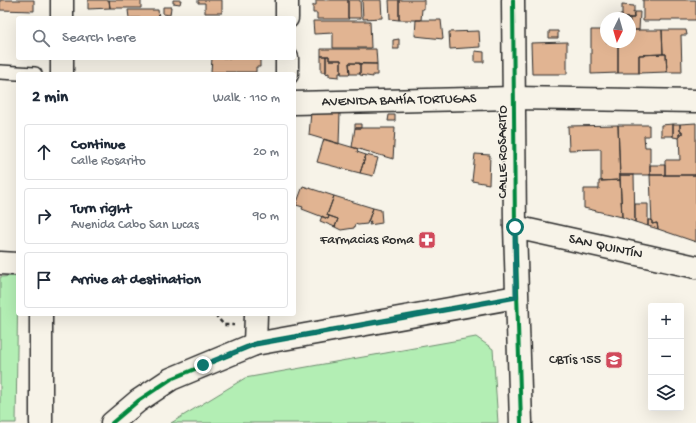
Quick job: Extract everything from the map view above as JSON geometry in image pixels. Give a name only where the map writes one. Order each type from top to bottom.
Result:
[{"type":"street","points":[[62,0],[62,16]]},
{"type":"street","points":[[287,0],[287,16]]},
{"type":"street","name":"CALLE ROSARITO","points":[[513,0],[516,297],[521,423]]},
{"type":"street","points":[[62,60],[62,72]]},
{"type":"street","points":[[287,60],[287,72]]},
{"type":"street","name":"AVENIDA BAHÍA TORTUGAS","points":[[296,103],[514,98],[696,101]]},
{"type":"street","name":"SAN QUINTÍN","points":[[515,227],[696,267]]},
{"type":"street","points":[[0,263],[16,264]]},
{"type":"street","points":[[112,423],[138,401],[171,379],[255,344],[516,297]]},
{"type":"street","points":[[41,316],[41,423]]},
{"type":"street","points":[[255,344],[256,316]]},
{"type":"lane","points":[[0,72],[16,73]]},
{"type":"green space","points":[[16,276],[16,316],[17,316],[16,423],[0,423],[0,277]]},
{"type":"green space","points":[[476,337],[493,349],[498,423],[171,423],[245,378]]},
{"type":"building","points":[[0,0],[34,0],[34,11],[0,10]]},
{"type":"building","points":[[88,0],[109,0],[110,8],[88,9]]},
{"type":"building","points":[[109,0],[141,0],[141,8],[110,8]]},
{"type":"building","points":[[173,0],[181,0],[180,4],[173,3]]},
{"type":"building","points":[[198,0],[222,0],[222,13],[205,13],[205,3],[198,3]]},
{"type":"building","points":[[316,0],[348,0],[349,19],[317,19],[317,13],[313,13],[313,5],[316,5]]},
{"type":"building","points":[[348,0],[360,0],[361,18],[348,18]]},
{"type":"building","points":[[362,0],[381,0],[382,18],[363,19]]},
{"type":"building","points":[[389,0],[399,0],[399,20],[390,19]]},
{"type":"building","points":[[399,0],[424,0],[424,9],[422,9],[421,20],[399,20]]},
{"type":"building","points":[[643,0],[696,0],[696,20],[643,21]]},
{"type":"building","points":[[622,5],[634,6],[634,12],[622,12]]},
{"type":"building","points":[[163,7],[171,7],[170,15],[163,14]]},
{"type":"building","points":[[128,10],[158,10],[159,16],[129,16]]},
{"type":"building","points":[[636,12],[640,12],[639,30],[636,30]]},
{"type":"building","points":[[416,20],[441,20],[443,39],[415,36]]},
{"type":"building","points":[[313,21],[370,21],[371,48],[333,48],[333,33],[314,34]]},
{"type":"building","points":[[591,30],[600,30],[600,48],[618,48],[618,73],[591,74]]},
{"type":"building","points":[[636,30],[662,30],[663,54],[639,55],[639,73],[618,73],[618,48],[636,48]]},
{"type":"building","points":[[662,30],[686,30],[687,35],[681,35],[682,72],[667,72],[666,54],[663,54]]},
{"type":"building","points":[[479,31],[480,47],[450,49],[449,32]]},
{"type":"building","points":[[549,31],[558,31],[558,38],[549,38]]},
{"type":"building","points":[[399,39],[399,49],[393,49],[393,40]]},
{"type":"building","points":[[567,42],[567,74],[532,74],[531,43]]},
{"type":"building","points":[[321,49],[376,49],[377,64],[349,63],[350,74],[341,74],[341,60],[329,60],[329,56],[321,56]]},
{"type":"building","points":[[475,51],[484,52],[484,62],[475,62]]},
{"type":"building","points":[[666,54],[667,72],[639,73],[639,55]]},
{"type":"building","points":[[321,56],[326,56],[326,72],[321,72]]},
{"type":"building","points":[[326,56],[329,56],[329,60],[341,60],[341,73],[339,73],[339,77],[329,76],[329,73],[326,74]]},
{"type":"building","points":[[212,60],[260,60],[260,67],[256,67],[256,72],[211,72]]},
{"type":"building","points":[[349,63],[360,63],[360,74],[350,74]]},
{"type":"building","points":[[360,64],[377,64],[377,75],[373,75],[373,77],[360,75]]},
{"type":"building","points":[[311,112],[340,113],[339,144],[309,135]]},
{"type":"building","points":[[389,115],[395,115],[395,121],[388,121]]},
{"type":"building","points":[[696,123],[696,175],[665,175],[665,160],[680,160],[679,134],[682,134],[682,131],[680,131],[680,124]]},
{"type":"building","points":[[355,124],[361,124],[361,128],[355,128]]},
{"type":"building","points":[[673,124],[680,124],[680,131],[682,131],[682,134],[679,134],[679,138],[673,137]]},
{"type":"building","points":[[673,124],[673,136],[661,136],[661,125]]},
{"type":"building","points":[[618,125],[649,125],[649,136],[644,136],[645,147],[650,147],[650,175],[620,175]]},
{"type":"building","points":[[618,125],[620,180],[601,181],[601,149],[569,150],[568,126]]},
{"type":"building","points":[[355,128],[395,128],[393,159],[352,147]]},
{"type":"building","points":[[324,139],[358,149],[357,152],[366,155],[360,173],[317,162]]},
{"type":"building","points":[[475,154],[490,155],[489,184],[472,181]]},
{"type":"building","points":[[366,155],[378,158],[373,176],[360,173]]},
{"type":"building","points":[[650,165],[665,165],[665,175],[650,175]]},
{"type":"building","points":[[620,175],[634,175],[635,222],[622,217]]},
{"type":"building","points":[[650,175],[696,175],[696,242],[658,229],[657,223],[652,224]]},
{"type":"building","points":[[620,180],[622,217],[584,208],[584,189],[599,189],[599,181]]},
{"type":"building","points":[[303,186],[334,196],[327,215],[329,216],[328,219],[302,209],[303,207],[296,205]]},
{"type":"building","points":[[334,196],[373,208],[367,224],[355,224],[354,228],[341,230],[335,227],[338,219],[327,215]]},
{"type":"building","points":[[635,204],[648,204],[648,226],[635,222]]},
{"type":"building","points":[[373,208],[381,210],[382,223],[369,225],[371,221],[368,222]]},
{"type":"building","points":[[322,216],[328,219],[329,216],[338,219],[335,227],[320,221]]},
{"type":"building","points":[[648,220],[652,220],[652,224],[657,223],[658,229],[648,226]]},
{"type":"cycle path","points":[[513,0],[515,227],[521,423]]},
{"type":"cycle path","points":[[112,423],[138,401],[171,379],[255,344],[516,297]]},
{"type":"place","name":"Farmacias Roma","points":[[427,240]]},
{"type":"place","name":"CBTis 155","points":[[614,360]]},
{"type":"route","points":[[203,365],[255,344],[516,297],[515,227]]}]
